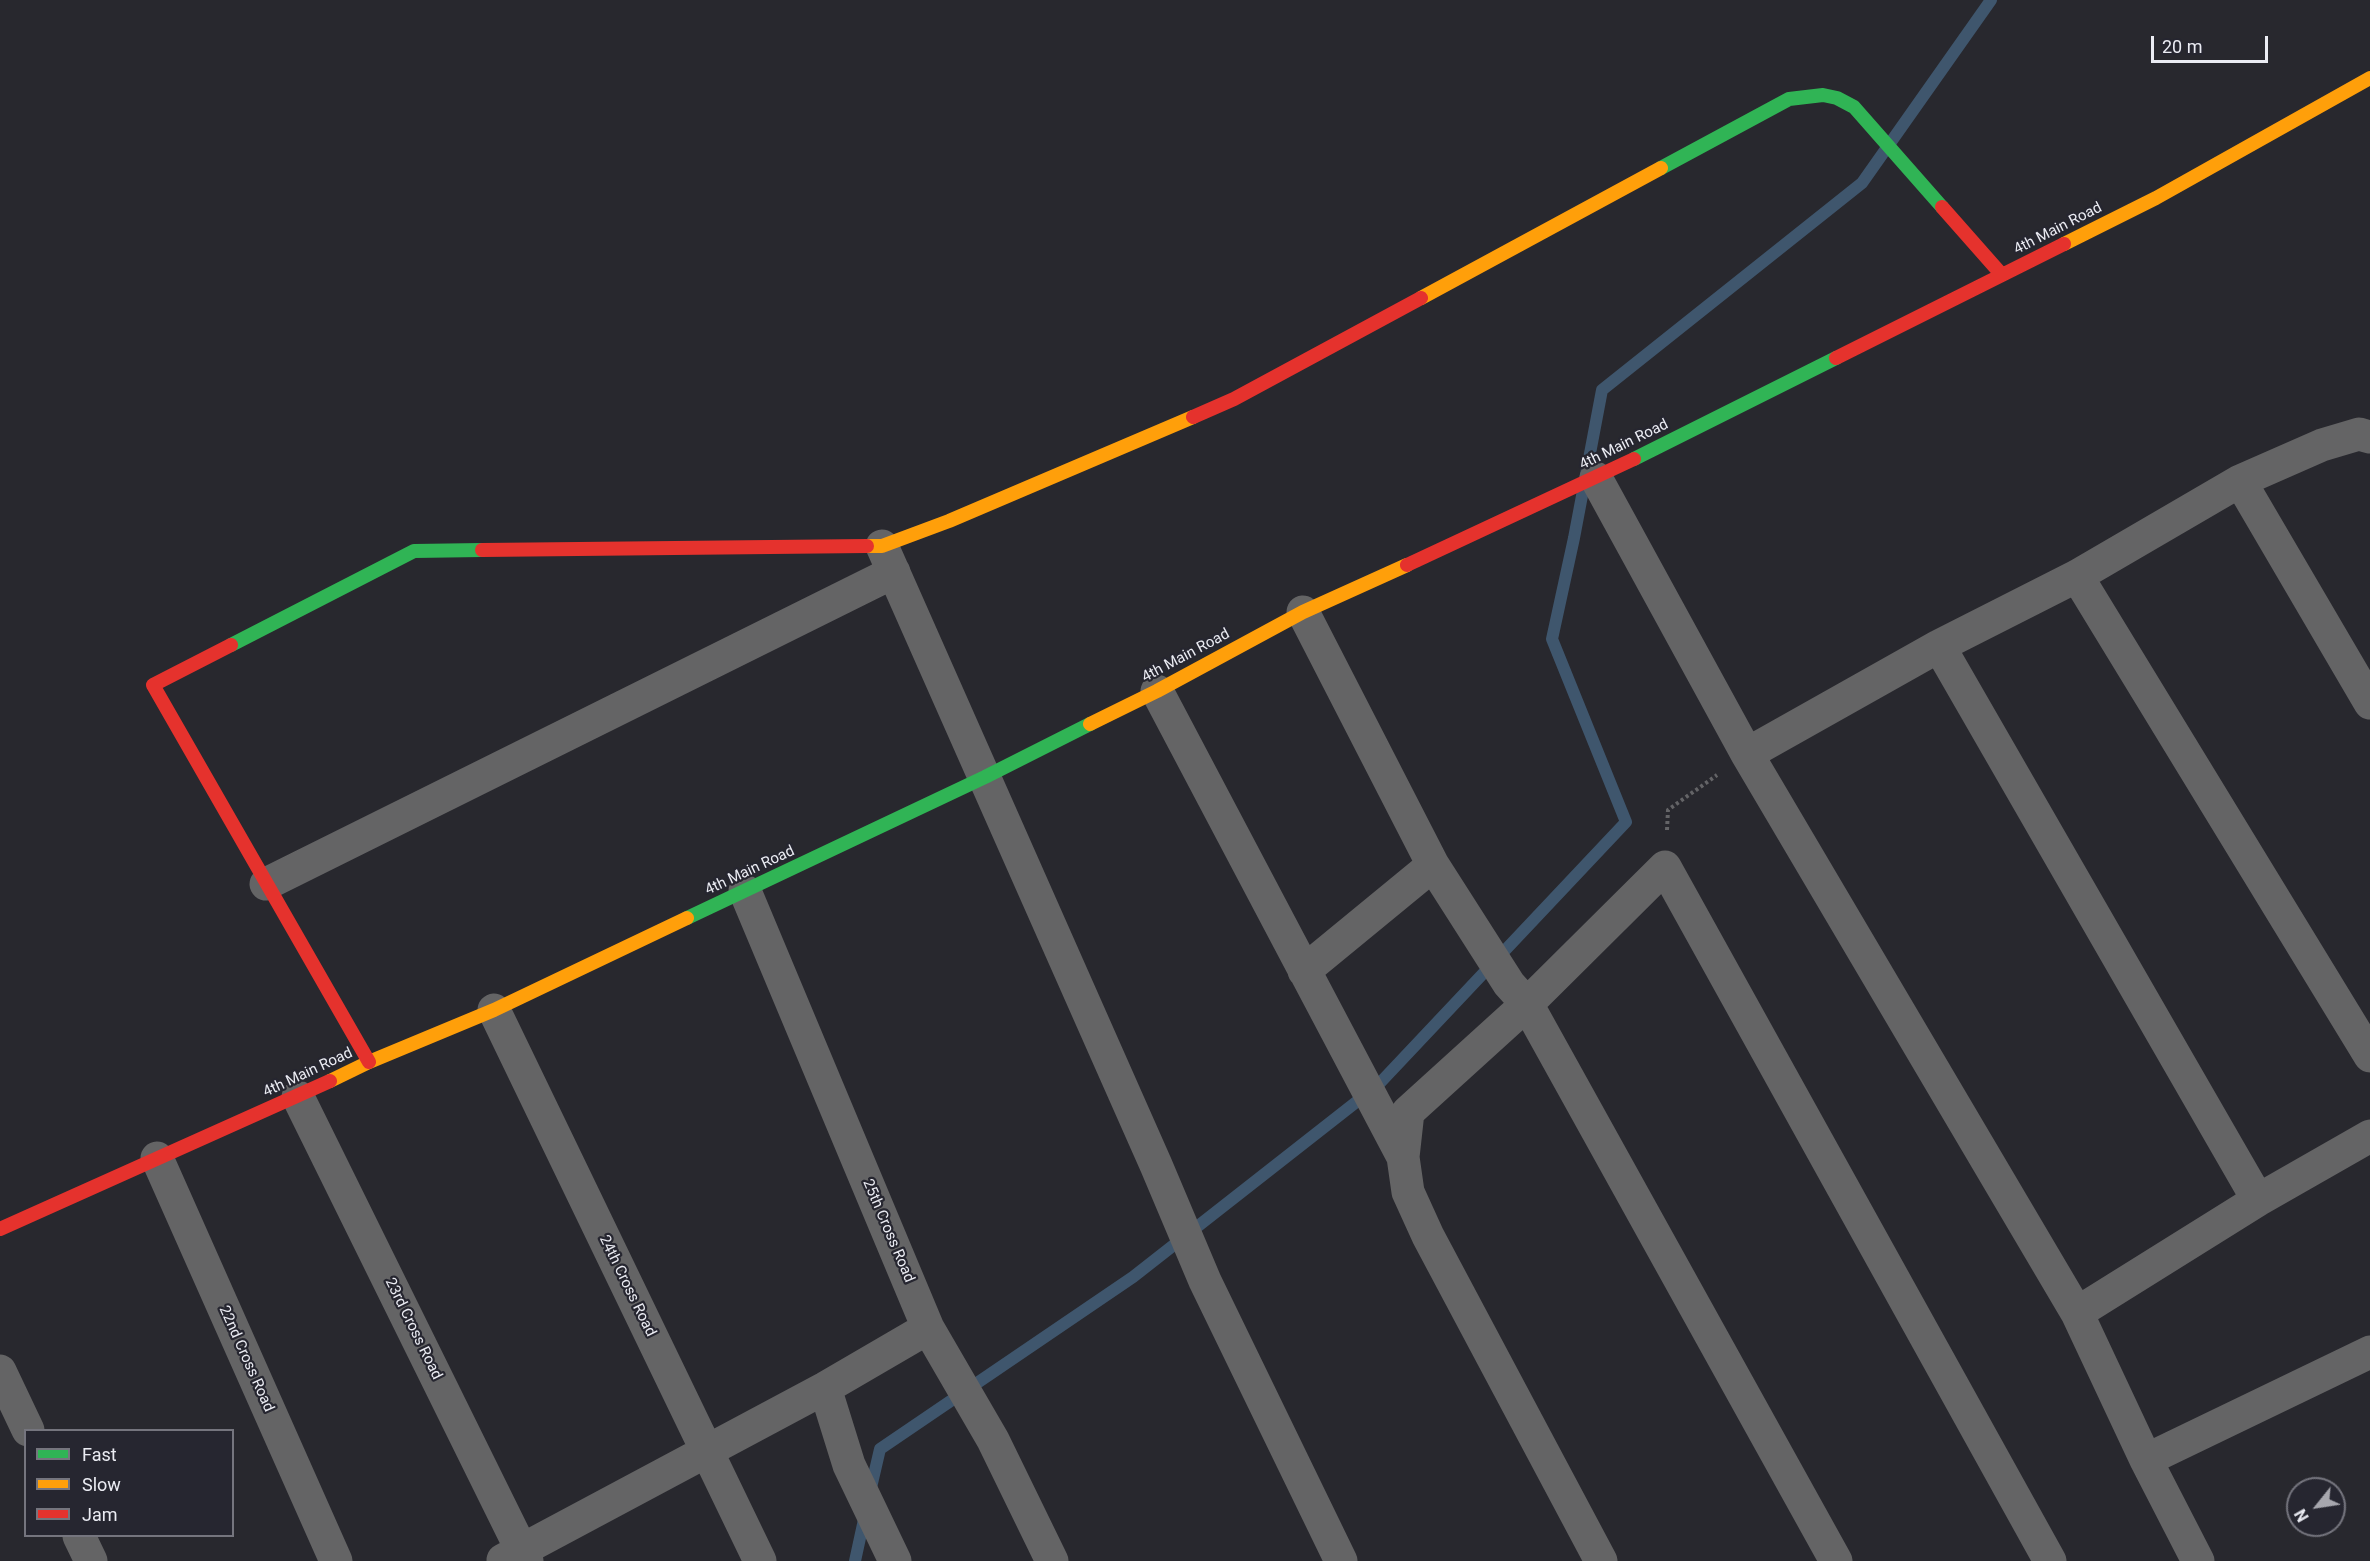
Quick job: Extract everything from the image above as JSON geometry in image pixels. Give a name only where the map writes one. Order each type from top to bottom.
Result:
[{"type":"street","name":"4th Main Road","points":[[0,1229],[298,1097],[369,1062],[494,1010],[985,777],[1157,691],[1303,612],[1596,478],[2156,198],[2370,78]]},
{"type":"street","points":[[266,884],[888,559],[949,521],[1234,399],[1789,99],[1816,93],[1836,96],[1854,107],[2002,275]]},
{"type":"street","points":[[1747,754],[1940,646],[2077,576],[2240,481],[2322,445],[2359,434],[2370,437]]},
{"type":"street","points":[[1596,478],[1747,754],[2077,1313],[2146,1460],[2198,1561]]},
{"type":"street","points":[[2240,481],[2370,703]]},
{"type":"street","points":[[369,1062],[153,685],[414,550],[888,559]]},
{"type":"street","points":[[888,559],[1205,1281],[1341,1561]]},
{"type":"street","points":[[2077,576],[2370,1056]]},
{"type":"street","points":[[1303,612],[1433,865],[1478,938],[1518,994],[1836,1561]]},
{"type":"street","points":[[1940,646],[2258,1200]]},
{"type":"street","points":[[1157,691],[1396,1143],[1408,1192],[1428,1236],[1601,1561]]},
{"type":"street","points":[[1304,971],[1433,865]]},
{"type":"street","points":[[1396,1143],[1408,1112],[1518,994],[1665,867],[2050,1561]]},
{"type":"street","name":"25th Cross Road","points":[[745,891],[928,1328],[993,1440],[1052,1561]]},
{"type":"street","name":"24th Cross Road","points":[[494,1010],[760,1561]]},
{"type":"street","name":"23rd Cross Road","points":[[298,1097],[517,1558]]},
{"type":"street","points":[[2077,1313],[2258,1200],[2370,1136]]},
{"type":"street","name":"22nd Cross Road","points":[[157,1158],[336,1561]]},
{"type":"street","points":[[517,1558],[707,1451],[825,1388],[928,1328]]},
{"type":"street","points":[[2146,1460],[2370,1352]]},
{"type":"street","points":[[0,1371],[27,1429]]},
{"type":"street","points":[[825,1388],[849,1465],[890,1548]]},
{"type":"street","points":[[79,1537],[91,1561]]},
{"type":"path","points":[[1668,810],[1747,754]]},
{"type":"waterway","points":[[870,1492],[880,1449],[1133,1277],[1378,1085],[1626,822],[1552,639],[1602,390],[1862,183],[1991,0]]},
{"type":"waterway","points":[[855,1561],[865,1515]]},
{"type":"traffic: fast","points":[[1661,168],[1789,99],[1823,95],[1837,98],[1854,107],[1942,207]]},
{"type":"traffic: fast","points":[[1634,459],[1836,358]]},
{"type":"traffic: fast","points":[[231,645],[414,551],[482,550]]},
{"type":"traffic: fast","points":[[687,918],[985,777],[1090,724]]},
{"type":"traffic: slow","points":[[2064,244],[2156,198],[2370,78]]},
{"type":"traffic: slow","points":[[1421,298],[1661,168]]},
{"type":"traffic: slow","points":[[867,546],[882,546],[949,521],[1193,417]]},
{"type":"traffic: slow","points":[[1090,724],[1157,691],[1303,612],[1407,565]]},
{"type":"traffic: slow","points":[[330,1081],[369,1062],[494,1010],[687,918]]},
{"type":"traffic: jam","points":[[1942,207],[2002,275]]},
{"type":"traffic: jam","points":[[1836,358],[2064,244]]},
{"type":"traffic: jam","points":[[1193,417],[1234,399],[1421,298]]},
{"type":"traffic: jam","points":[[1407,565],[1634,459]]},
{"type":"traffic: jam","points":[[482,550],[867,546]]},
{"type":"traffic: jam","points":[[231,645],[153,685],[369,1062]]},
{"type":"traffic: jam","points":[[0,1229],[330,1081]]}]
